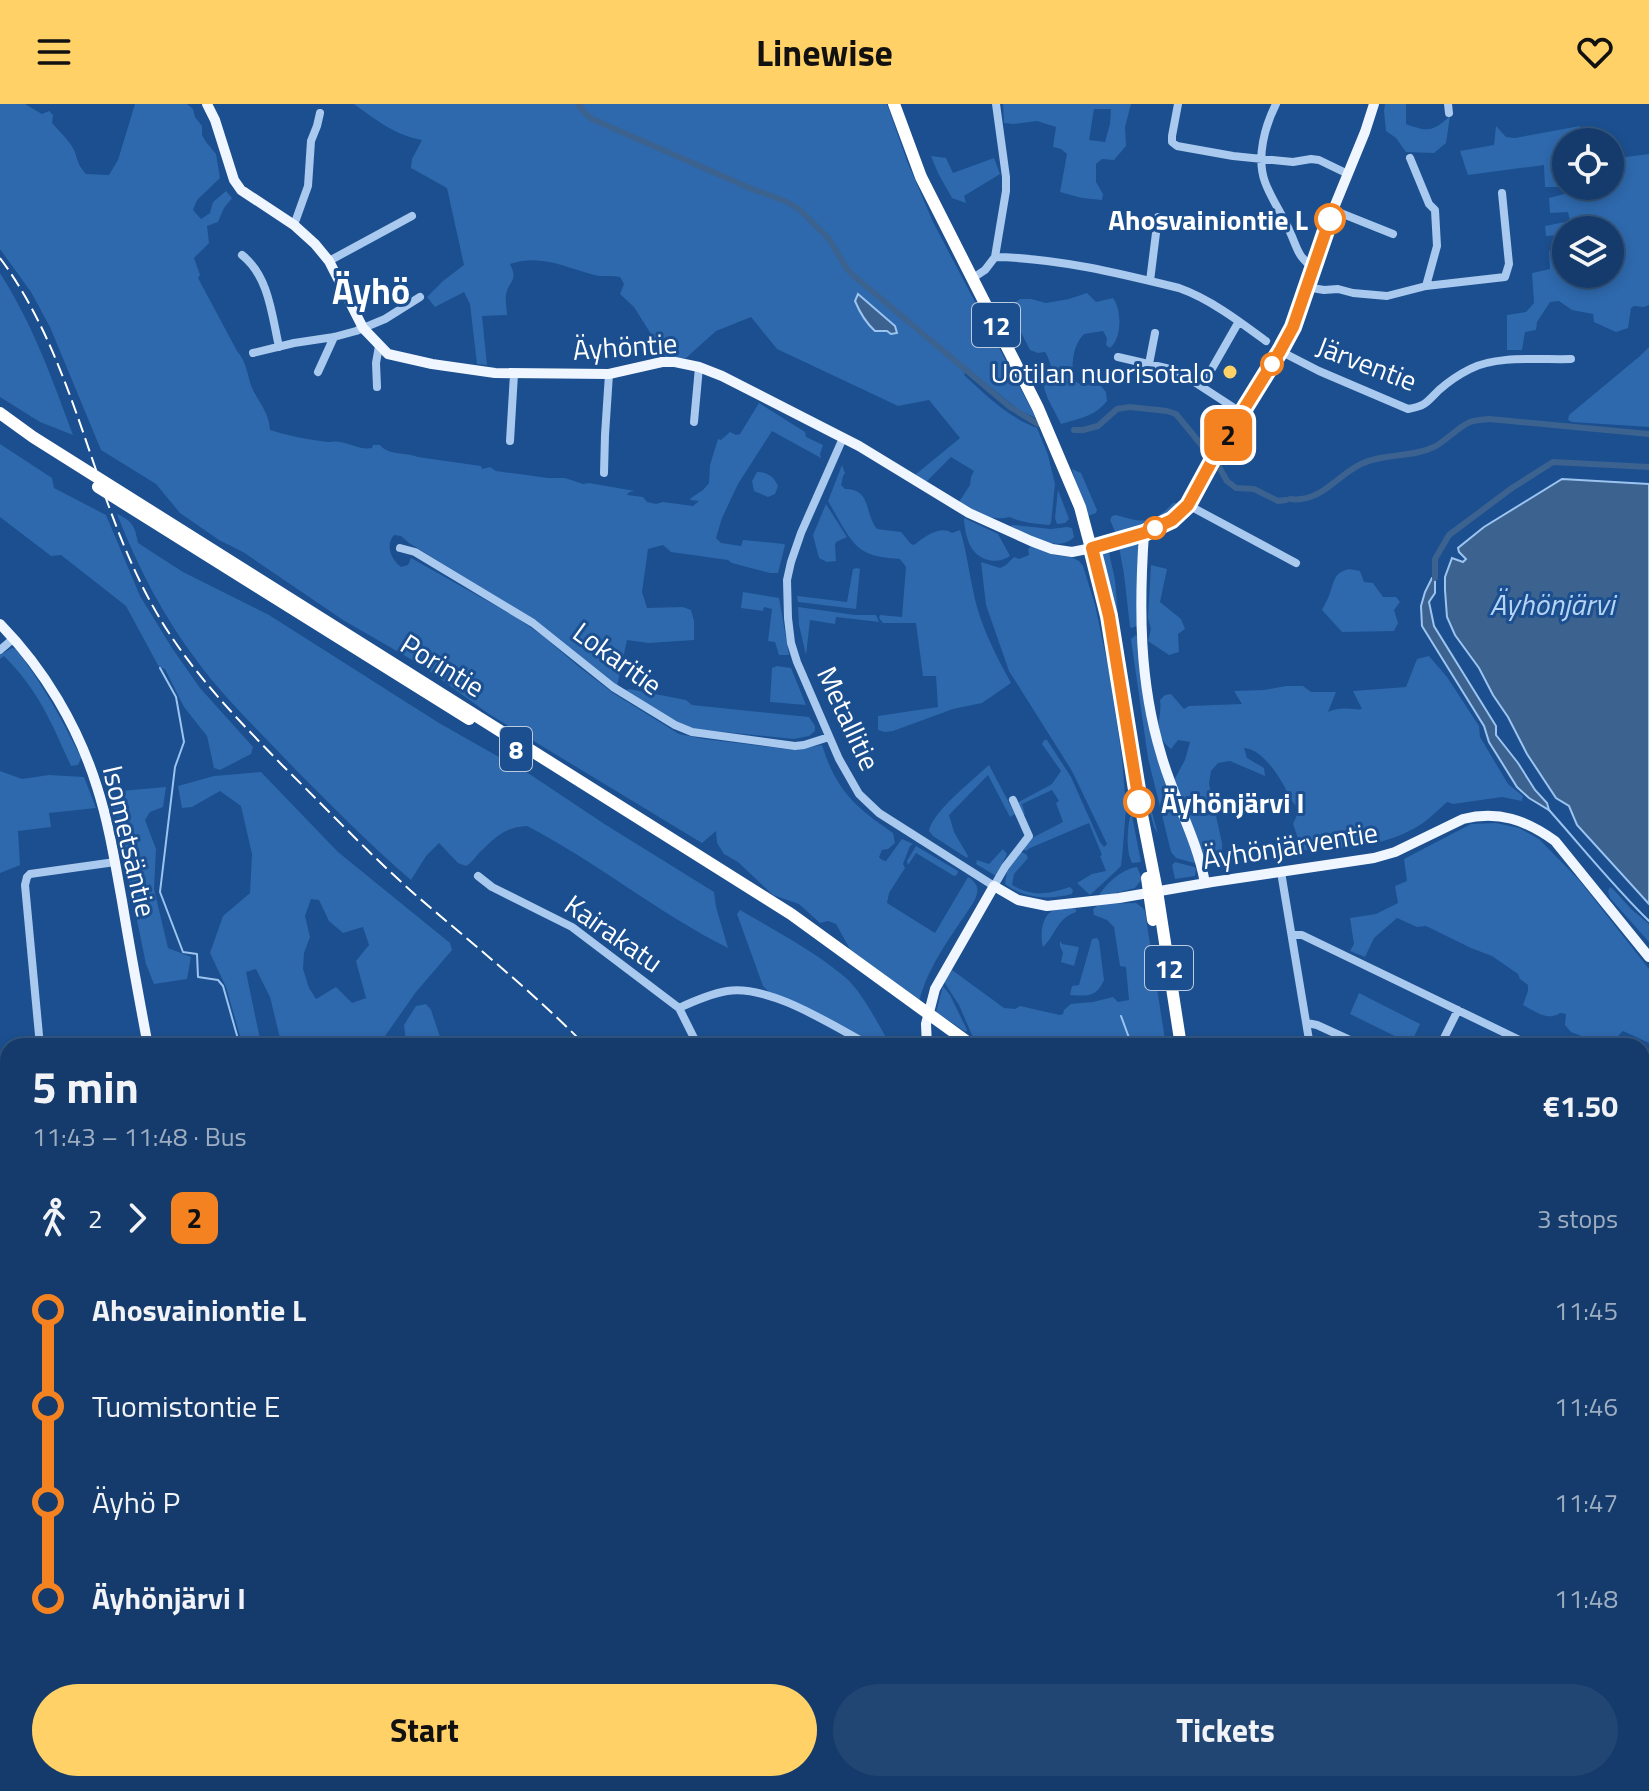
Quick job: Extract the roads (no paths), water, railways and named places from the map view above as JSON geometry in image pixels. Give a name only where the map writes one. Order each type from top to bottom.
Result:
[{"type":"highway","name":"12","points":[[894,104],[921,177],[1044,420],[1080,507],[1109,616],[1143,823],[1172,1038]]},
{"type":"highway","name":"Porintie","points":[[0,413],[31,440]]},
{"type":"highway","name":"Porintie","points":[[0,423],[791,914],[962,1038]]},
{"type":"highway","name":"12","points":[[1153,891],[1180,1038]]},
{"type":"main road","points":[[1188,505],[1293,327],[1374,104]]},
{"type":"main road","name":"Äyhöntie","points":[[211,106],[234,180],[241,190],[294,225],[315,244],[329,261],[363,328],[388,354],[465,370],[514,374],[609,374],[662,362],[699,367],[843,438],[969,513],[1052,549],[1072,552],[1144,533],[1172,520],[1188,505]]},
{"type":"main road","points":[[1144,533],[1141,628],[1146,687],[1160,752],[1205,883]]},
{"type":"main road","name":"Isometsäntie","points":[[0,624],[41,673],[77,737],[97,788],[115,862],[147,1038]]},
{"type":"main road","name":"Äyhönjärventie","points":[[1153,891],[1350,862],[1395,852],[1463,819],[1490,815],[1511,817],[1555,841],[1649,957]]},
{"type":"main road","points":[[926,1038],[930,1001],[939,979],[994,886]]},
{"type":"main road","name":"Metallitie","points":[[994,886],[1018,900],[1044,906],[1153,891]]},
{"type":"street","points":[[973,278],[985,270],[995,257],[1006,191],[996,104]]},
{"type":"street","points":[[1178,104],[1172,136],[1172,142],[1177,146],[1261,159],[1293,162],[1319,160],[1348,174]]},
{"type":"street","points":[[1276,104],[1266,127],[1261,159],[1265,182],[1298,253],[1313,267]]},
{"type":"street","points":[[294,225],[308,186],[311,141],[320,113]]},
{"type":"street","points":[[1410,158],[1429,204],[1435,210],[1437,246],[1426,286]]},
{"type":"street","points":[[1306,287],[1387,296],[1426,286],[1505,277],[1509,264],[1502,193]]},
{"type":"street","points":[[1333,210],[1393,234]]},
{"type":"street","points":[[329,261],[412,216]]},
{"type":"street","points":[[1150,281],[1158,217]]},
{"type":"street","points":[[242,255],[258,271],[279,347]]},
{"type":"street","points":[[995,257],[1027,257],[1088,267],[1193,293],[1266,341]]},
{"type":"street","points":[[253,353],[363,328],[385,319],[420,297]]},
{"type":"street","points":[[1202,386],[1238,323]]},
{"type":"street","points":[[1149,364],[1155,333]]},
{"type":"street","points":[[318,372],[334,337]]},
{"type":"street","points":[[377,387],[379,346]]},
{"type":"street","name":"Järventie","points":[[1280,351],[1408,409],[1431,401],[1440,389],[1467,370],[1484,363],[1571,359]]},
{"type":"street","points":[[1118,357],[1170,369],[1242,413]]},
{"type":"street","points":[[694,422],[699,367]]},
{"type":"street","points":[[510,441],[514,374]]},
{"type":"street","points":[[604,473],[609,374]]},
{"type":"street","name":"Metallitie","points":[[843,438],[794,552],[787,580],[791,643],[805,683],[851,783],[869,805],[994,886]]},
{"type":"street","points":[[1188,505],[1296,563]]},
{"type":"street","name":"Lokaritie","points":[[400,548],[415,552],[533,623],[613,687],[675,725],[692,732],[795,746],[829,737]]},
{"type":"street","points":[[0,650],[14,638]]},
{"type":"street","points":[[994,886],[1029,836],[1013,800]]},
{"type":"street","points":[[39,1038],[25,885],[27,877],[30,874],[115,862]]},
{"type":"street","points":[[1281,872],[1309,1038]]},
{"type":"street","name":"Kairakatu","points":[[478,876],[492,887],[572,927],[679,1008],[694,1038]]},
{"type":"street","points":[[1292,935],[1302,935],[1516,1038]]},
{"type":"street","name":"Kairakatu","points":[[679,1008],[728,991],[753,991],[778,998],[856,1038]]},
{"type":"street","points":[[1444,1038],[1458,1010]]},
{"type":"street","points":[[1307,1023],[1345,1038]]},
{"type":"water","points":[[858,294],[895,326],[897,333],[871,328],[855,301]]},
{"type":"water","name":"Äyhönjärvi","points":[[1562,479],[1649,484],[1649,904],[1577,825],[1569,806],[1556,798],[1527,754],[1479,668],[1455,635],[1447,617],[1445,577],[1452,558],[1463,562],[1466,559],[1458,548],[1484,527]]},
{"type":"water","points":[[1432,578],[1435,578],[1435,593],[1429,602],[1434,626],[1496,726],[1496,735],[1547,803],[1549,810],[1517,787],[1489,742],[1484,726],[1422,626],[1421,606]]},
{"type":"waterway","points":[[578,104],[592,119],[799,209],[829,239],[854,276],[1010,407],[1038,424]]},
{"type":"waterway","points":[[1074,430],[1098,426],[1117,409],[1130,407],[1167,411],[1176,414],[1208,453]]},
{"type":"waterway","points":[[1290,499],[1311,497],[1361,464],[1434,447],[1474,421],[1489,419],[1649,434]]},
{"type":"waterway","points":[[1435,578],[1435,559],[1449,535],[1553,462],[1649,467]]},
{"type":"waterway","points":[[1219,467],[1227,481],[1236,488],[1254,489],[1278,501],[1286,500]]},
{"type":"waterway","points":[[160,668],[176,697],[184,742],[175,767],[160,892],[183,952],[197,954],[198,977],[218,980],[223,986],[238,1038]]},
{"type":"waterway","points":[[1549,810],[1649,921]]},
{"type":"waterway","points":[[1121,1016],[1129,1038]]},
{"type":"railway","points":[[0,258],[28,302],[51,348],[122,541],[143,588],[181,651],[237,718],[366,849],[578,1038]]},
{"type":"place","name":"Ahosvainiontie L","points":[[1330,219]]},
{"type":"place","name":"Uotilan nuorisotalo","points":[[1230,372]]},
{"type":"place","name":"Äyhönjärvi I","points":[[1139,802]]},
{"type":"district","name":"Äyhö","points":[[371,290]]}]
